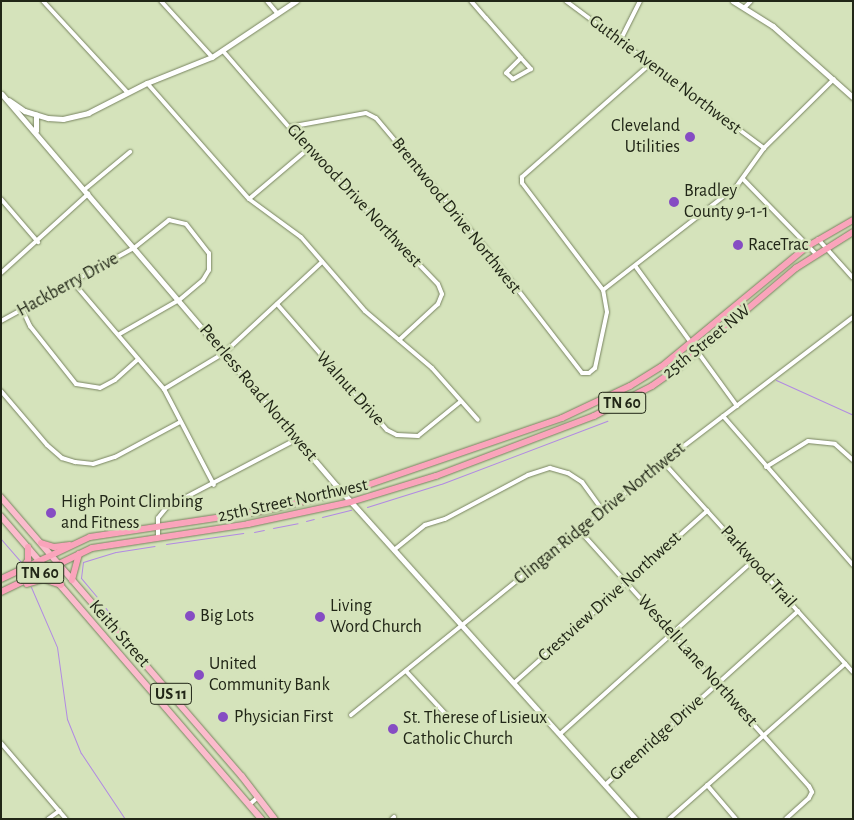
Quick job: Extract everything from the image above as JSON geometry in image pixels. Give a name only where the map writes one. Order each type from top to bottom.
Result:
[{"type":"highway","name":"25th Street NW","points":[[413,471],[598,403],[630,386],[692,344],[808,246],[853,220]]},
{"type":"highway","name":"25th Street NW","points":[[351,502],[445,473],[594,416],[652,386],[698,352],[816,254],[853,232]]},
{"type":"highway","name":"25th Street Northwest","points":[[1,578],[41,562],[73,544],[97,535],[262,511],[342,492],[413,471]]},
{"type":"highway","name":"25th Street Northwest","points":[[4,591],[79,554],[116,543],[248,524],[351,502]]},
{"type":"highway","points":[[41,543],[54,547],[73,544]]},
{"type":"highway","points":[[21,570],[28,560],[28,546]]},
{"type":"highway","points":[[72,580],[79,554]]},
{"type":"highway","points":[[4,591],[37,580],[49,580],[61,585]]},
{"type":"main road","name":"Keith Street","points":[[1,497],[242,776],[274,819]]},
{"type":"main road","name":"Keith Street","points":[[1,516],[262,819]]},
{"type":"main road","points":[[188,731],[214,756],[225,757]]},
{"type":"main road","points":[[242,776],[241,786],[250,804]]},
{"type":"main road","points":[[266,807],[270,819]]},
{"type":"street","points":[[43,1],[128,93]]},
{"type":"street","points":[[161,1],[212,57]]},
{"type":"street","points":[[267,1],[278,14]]},
{"type":"street","points":[[1,94],[36,115],[74,117],[147,83],[212,57],[296,1]]},
{"type":"street","points":[[471,1],[531,69],[513,79],[506,73],[521,58]]},
{"type":"street","name":"Guthrie Avenue Northwest","points":[[566,1],[764,148]]},
{"type":"street","points":[[620,41],[640,1]]},
{"type":"street","points":[[733,1],[746,7],[773,26],[853,97]]},
{"type":"street","points":[[746,7],[751,1]]},
{"type":"street","name":"Glenwood Drive Northwest","points":[[223,51],[308,149],[438,284],[442,294],[438,304],[399,340]]},
{"type":"street","points":[[650,64],[527,172],[522,183],[603,290],[636,267],[743,179],[764,148],[834,79]]},
{"type":"street","points":[[147,83],[249,199],[301,237],[365,311],[432,368],[460,402],[478,420]]},
{"type":"street","points":[[848,92],[853,87]]},
{"type":"street","name":"Peerless Road Northwest","points":[[1,94],[342,492],[636,819]]},
{"type":"street","name":"Brentwood Drive Northwest","points":[[289,127],[366,113],[376,118],[488,250],[582,373],[595,368],[606,312],[603,290]]},
{"type":"street","points":[[28,124],[36,115]]},
{"type":"street","points":[[36,115],[34,123],[37,135]]},
{"type":"street","points":[[249,199],[308,149]]},
{"type":"street","points":[[1,273],[38,242],[86,192],[130,152]]},
{"type":"street","points":[[743,179],[816,254]]},
{"type":"street","points":[[1,200],[38,242]]},
{"type":"street","name":"Hackberry Drive","points":[[1,321],[23,311],[134,248],[169,220],[180,220],[192,229],[209,252],[211,261],[203,280],[179,300]]},
{"type":"street","points":[[818,239],[853,278]]},
{"type":"street","points":[[164,389],[224,353],[322,262]]},
{"type":"street","points":[[636,267],[737,406]]},
{"type":"street","points":[[72,282],[164,389],[214,484]]},
{"type":"street","points":[[118,335],[179,300]]},
{"type":"street","name":"Walnut Drive","points":[[277,304],[387,430],[397,435],[418,436],[460,402]]},
{"type":"street","points":[[23,311],[30,326],[76,384],[100,388],[115,380],[138,359]]},
{"type":"street","name":"Clingan Ridge Drive Northwest","points":[[352,715],[663,462],[853,317]]},
{"type":"street","points":[[1,391],[47,445],[62,458],[75,462],[93,464],[115,457],[180,422]]},
{"type":"street","points":[[723,416],[853,564]]},
{"type":"street","points":[[158,537],[158,518],[168,507],[297,439]]},
{"type":"street","points":[[766,467],[808,441],[835,444],[853,460]]},
{"type":"street","name":"Parkwood Trail","points":[[663,462],[853,672]]},
{"type":"street","points":[[394,550],[425,525],[445,519],[528,475],[550,468],[568,473],[582,482],[604,511]]},
{"type":"street","name":"Crestview Drive Northwest","points":[[514,683],[707,511]]},
{"type":"street","name":"Wesdell Lane Northwest","points":[[580,531],[764,734],[812,792],[786,819]]},
{"type":"street","points":[[560,734],[753,561]]},
{"type":"street","name":"Greenridge Drive","points":[[605,785],[798,612]]},
{"type":"street","points":[[669,819],[845,664]]},
{"type":"street","points":[[406,671],[452,720]]},
{"type":"street","points":[[1,743],[66,819]]},
{"type":"street","points":[[707,785],[736,819]]},
{"type":"street","points":[[250,804],[258,797]]},
{"type":"street","points":[[48,819],[59,810]]},
{"type":"waterway","points":[[776,380],[853,415]]},
{"type":"waterway","points":[[367,507],[441,484],[607,421]]},
{"type":"waterway","points":[[322,517],[351,510]]},
{"type":"waterway","points":[[306,521],[314,519]]},
{"type":"waterway","points":[[273,528],[298,523]]},
{"type":"waterway","points":[[254,532],[264,530]]},
{"type":"waterway","points":[[166,544],[243,533]]},
{"type":"waterway","points":[[1,539],[21,562]]},
{"type":"waterway","points":[[97,597],[81,578],[83,562],[116,552],[155,546]]},
{"type":"waterway","points":[[31,587],[57,647],[67,719],[81,753],[125,819]]},
{"type":"waterway","points":[[103,604],[119,628]]},
{"type":"place","name":"Cleveland Utilities","points":[[690,137]]},
{"type":"place","name":"Bradley County 9-1-1","points":[[674,202]]},
{"type":"place","name":"RaceTrac","points":[[738,245]]},
{"type":"place","name":"High Point Climbing and Fitness","points":[[51,513]]},
{"type":"place","name":"Big Lots","points":[[190,616]]},
{"type":"place","name":"Living Word Church","points":[[320,617]]},
{"type":"place","name":"United Community Bank","points":[[199,675]]},
{"type":"place","name":"Physician First","points":[[223,717]]},
{"type":"place","name":"St. Therese of Lisieux Catholic Church","points":[[393,729]]}]
